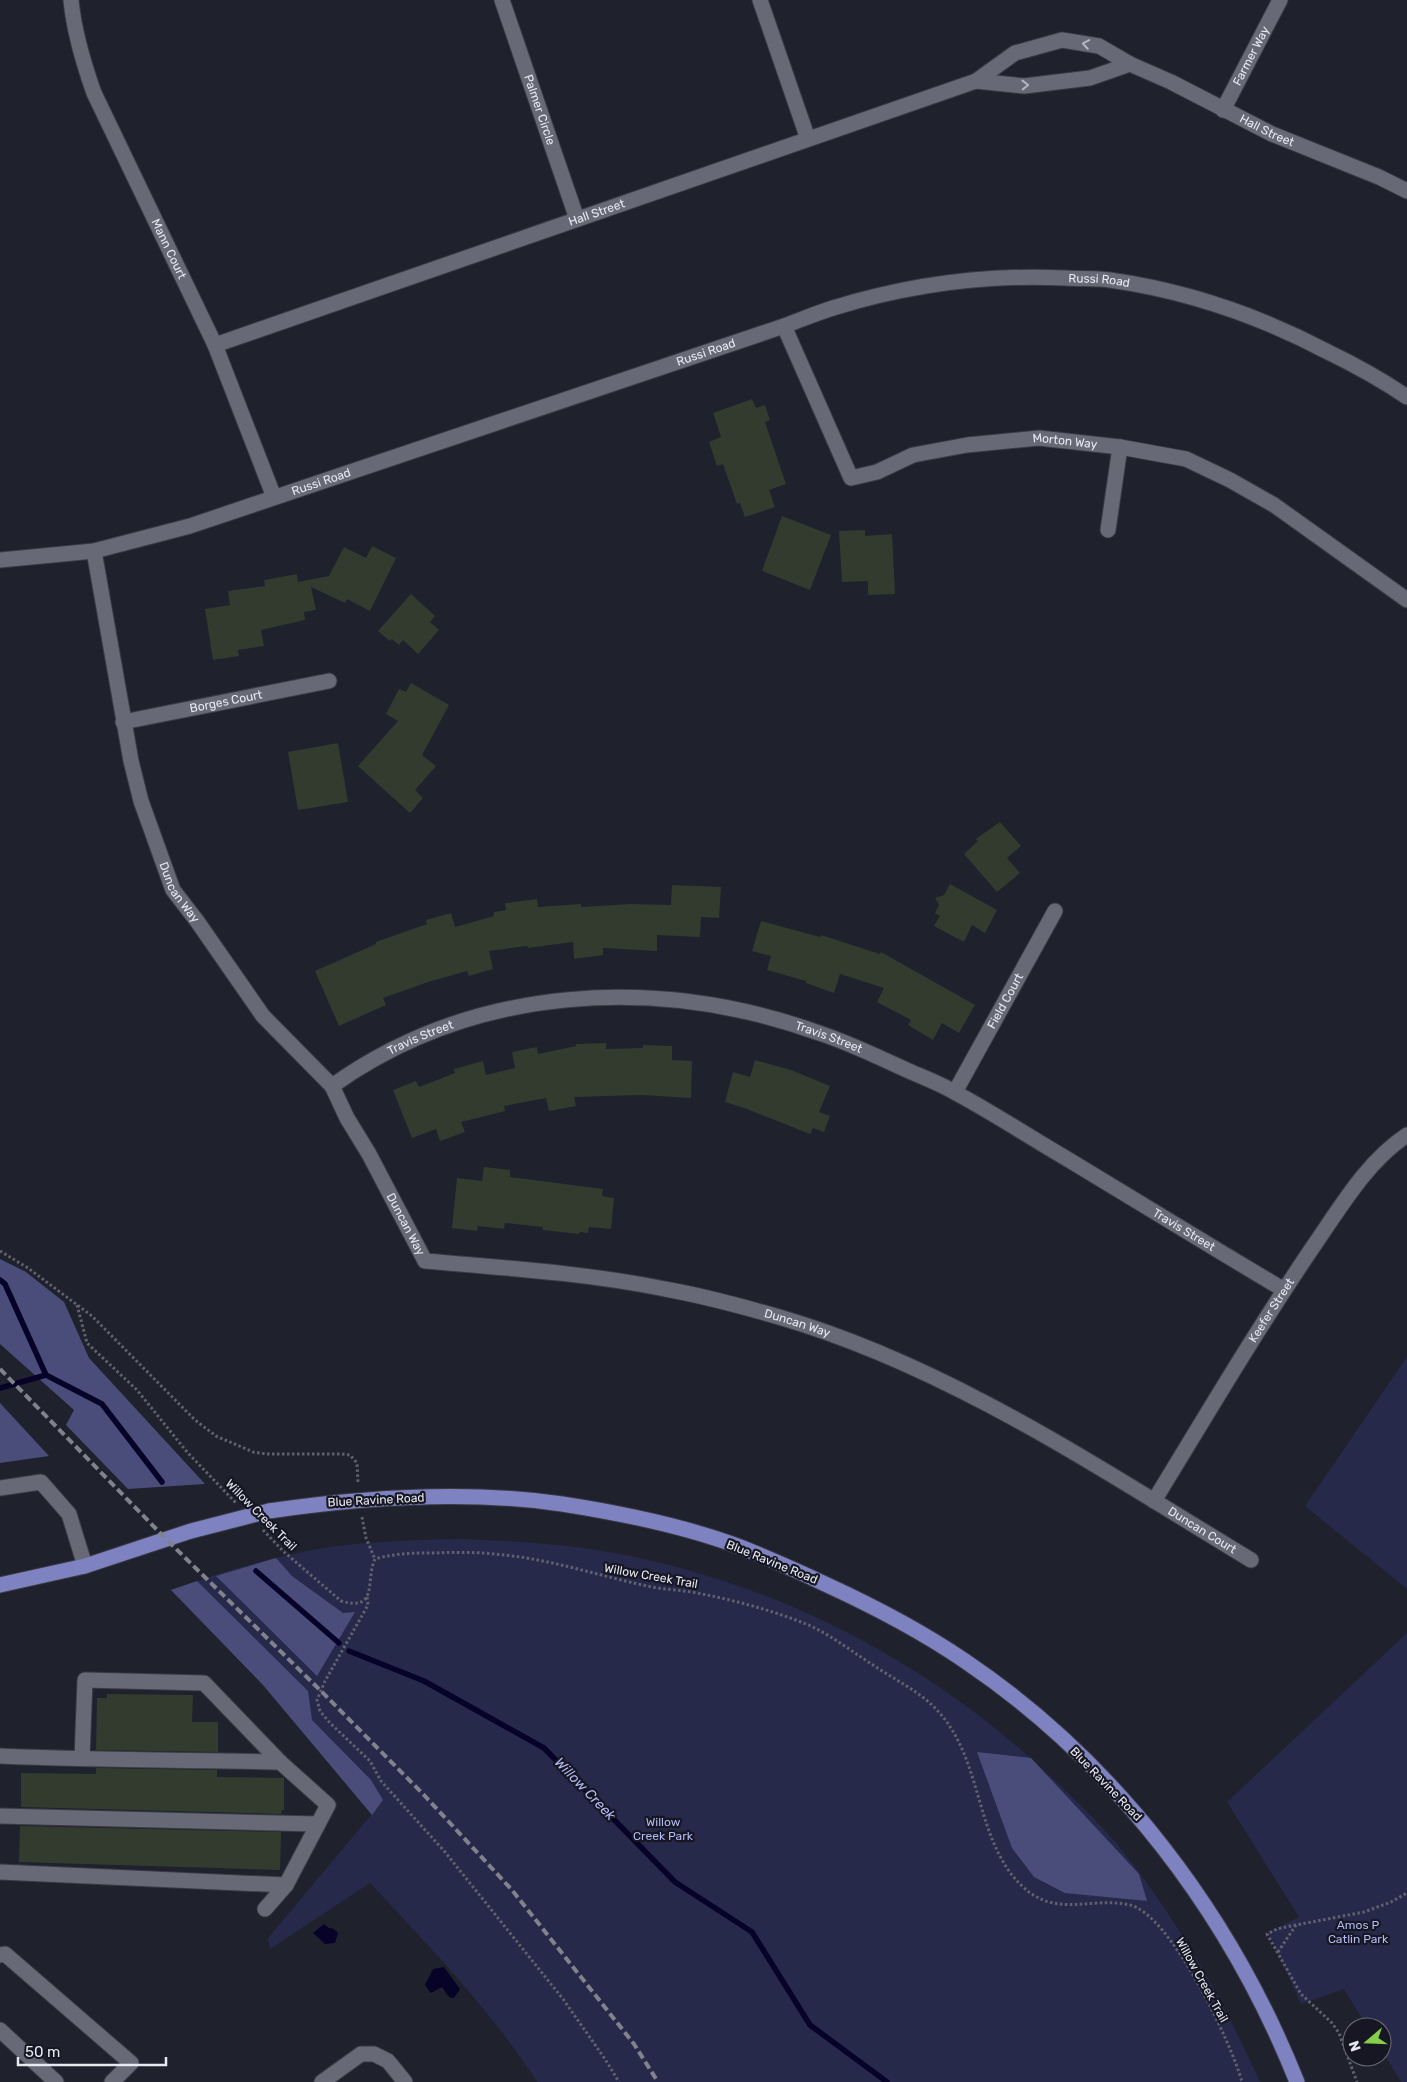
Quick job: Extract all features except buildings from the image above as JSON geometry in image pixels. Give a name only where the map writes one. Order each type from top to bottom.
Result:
[{"type":"main road","name":"Blue Ravine Road","points":[[0,1585],[85,1566],[191,1531],[269,1511],[358,1500],[425,1497],[559,1504],[616,1513],[740,1547],[796,1570],[863,1602],[956,1655],[998,1684],[1070,1746],[1133,1810],[1162,1846],[1216,1921],[1241,1962],[1282,2044],[1297,2082]]},
{"type":"street","name":"Mann Court","points":[[71,0],[72,16],[81,58],[94,93],[215,345],[274,497]]},
{"type":"street","name":"Palmer Circle","points":[[502,0],[577,219]]},
{"type":"street","points":[[760,0],[808,139]]},
{"type":"street","name":"Farmer Way","points":[[1223,110],[1280,0]]},
{"type":"street","name":"Hall Street","points":[[215,345],[976,81],[1015,53],[1062,40],[1099,46],[1130,64],[1171,82],[1272,134],[1379,177],[1407,191]]},
{"type":"street","name":"Hall Street","points":[[976,81],[1024,86],[1090,78],[1130,64]]},
{"type":"street","name":"Russi Road","points":[[0,560],[94,551],[190,526],[784,326],[832,308],[932,285],[1039,277],[1108,280],[1153,288],[1208,302],[1262,320],[1344,360],[1407,397]]},
{"type":"street","name":"Morton Way","points":[[784,326],[851,478],[877,472],[913,455],[967,446],[1039,438],[1120,447],[1186,459],[1230,480],[1274,505],[1407,600]]},
{"type":"street","points":[[1108,530],[1120,447]]},
{"type":"street","name":"Duncan Way","points":[[94,551],[123,722],[141,801],[173,890],[197,920],[263,1016],[332,1086],[347,1118],[369,1154],[425,1261],[617,1281],[675,1291],[781,1318],[855,1343],[928,1374],[998,1410],[1154,1501]]},
{"type":"street","name":"Borges Court","points":[[123,722],[329,681]]},
{"type":"street","name":"Field Court","points":[[955,1092],[1055,911]]},
{"type":"street","name":"Travis Street","points":[[332,1086],[358,1068],[448,1024],[496,1011],[557,1000],[608,998],[670,1001],[721,1007],[772,1018],[822,1034],[866,1051],[955,1092],[1284,1290]]},
{"type":"street","name":"Keefer Street","points":[[1154,1501],[1284,1290],[1353,1188],[1378,1160],[1407,1135]]},
{"type":"street","points":[[0,1488],[40,1482],[69,1514],[85,1566]]},
{"type":"street","name":"Duncan Court","points":[[1154,1501],[1251,1560]]},
{"type":"street","points":[[82,1758],[85,1680],[204,1683],[280,1762],[328,1805],[286,1885],[264,1909]]},
{"type":"street","points":[[0,1756],[280,1762]]},
{"type":"street","points":[[0,1816],[318,1824]]},
{"type":"street","points":[[0,1872],[286,1885]]},
{"type":"street","points":[[0,1955],[5,1954],[132,2063],[112,2082]]},
{"type":"street","points":[[0,2030],[56,2082]]},
{"type":"street","points":[[322,2082],[361,2054],[374,2054],[388,2061],[405,2082]]},
{"type":"path","points":[[0,1251],[40,1276],[92,1316],[195,1420],[216,1436],[260,1453],[342,1454],[350,1456],[357,1463],[358,1500],[366,1538],[375,1559],[371,1567],[370,1592],[366,1596],[368,1605],[325,1681],[317,1700],[320,1711],[370,1761],[381,1781],[445,1852],[563,1999],[605,2059],[618,2082]]},
{"type":"path","name":"Willow Creek Trail","points":[[77,1305],[87,1343],[137,1390],[187,1452],[242,1509]]},
{"type":"path","name":"Willow Creek Trail","points":[[263,1530],[290,1557],[341,1601],[352,1604],[362,1602],[366,1596]]},
{"type":"path","name":"Willow Creek Trail","points":[[375,1559],[395,1553],[459,1552],[503,1554],[542,1561],[657,1588],[724,1598],[775,1613],[808,1625],[829,1636],[912,1688],[948,1724],[956,1735],[970,1768],[993,1841],[999,1854],[1012,1876],[1033,1896],[1059,1905],[1110,1903],[1129,1905],[1139,1908],[1152,1917],[1179,1952],[1208,2004],[1232,2055],[1242,2082]]},
{"type":"path","points":[[1357,2082],[1339,2033],[1332,2022],[1301,1994],[1268,1934],[1277,1928],[1364,1912],[1391,1902],[1407,1893]]},
{"type":"path","points":[[1278,1952],[1296,1926]]},
{"type":"green space","points":[[1407,1357],[1407,1589],[1305,1506]]},
{"type":"green space","name":"Willow Creek Park","points":[[460,1539],[553,1544],[609,1552],[671,1566],[731,1584],[790,1606],[847,1632],[902,1663],[954,1698],[1004,1736],[1052,1778],[1086,1810],[1117,1844],[1159,1900],[1196,1958],[1230,2019],[1260,2082],[537,2082],[519,2055],[479,2004],[436,1954],[370,1883],[270,1949],[268,1938],[372,1814],[263,1685],[171,1590],[243,1567],[318,1549],[407,1540]]},
{"type":"green space","name":"Amos P Catlin Park","points":[[1407,1633],[1407,2082],[1401,2082],[1392,2067],[1392,2017],[1361,2017],[1344,1989],[1301,2004],[1268,1932],[1299,1917],[1227,1802]]},
{"type":"shaded area","points":[[0,1259],[26,1272],[64,1302],[89,1358],[205,1484],[128,1489],[66,1425],[74,1410],[0,1344]]},
{"type":"shaded area","points":[[0,1403],[49,1456],[0,1463]]},
{"type":"shaded area","points":[[276,1558],[292,1576],[343,1613],[355,1612],[317,1676],[216,1576]]},
{"type":"shaded area","points":[[197,1581],[308,1691],[312,1720],[371,1780],[383,1800],[372,1815],[263,1685],[171,1590]]},
{"type":"shaded area","points":[[977,1752],[1031,1758],[1139,1874],[1147,1901],[1065,1893],[1034,1877],[1012,1848]]},
{"type":"shaded area","points":[[324,1924],[338,1933],[335,1943],[325,1944],[313,1933]]},
{"type":"shaded area","points":[[444,1967],[460,1989],[454,1998],[449,1997],[442,1987],[431,1993],[425,1985],[433,1969]]},
{"type":"waterway","name":"Willow Creek","points":[[0,1280],[5,1284],[46,1375],[102,1404],[162,1482]]},
{"type":"waterway","points":[[0,1388],[46,1375]]},
{"type":"waterway","name":"Willow Creek","points":[[256,1571],[339,1643]]},
{"type":"waterway","name":"Willow Creek","points":[[349,1651],[424,1681],[544,1748],[675,1882],[752,1932],[810,2025],[887,2082]]},
{"type":"railway","points":[[0,1369],[166,1539],[424,1795],[512,1890],[634,2044],[658,2082]]}]
